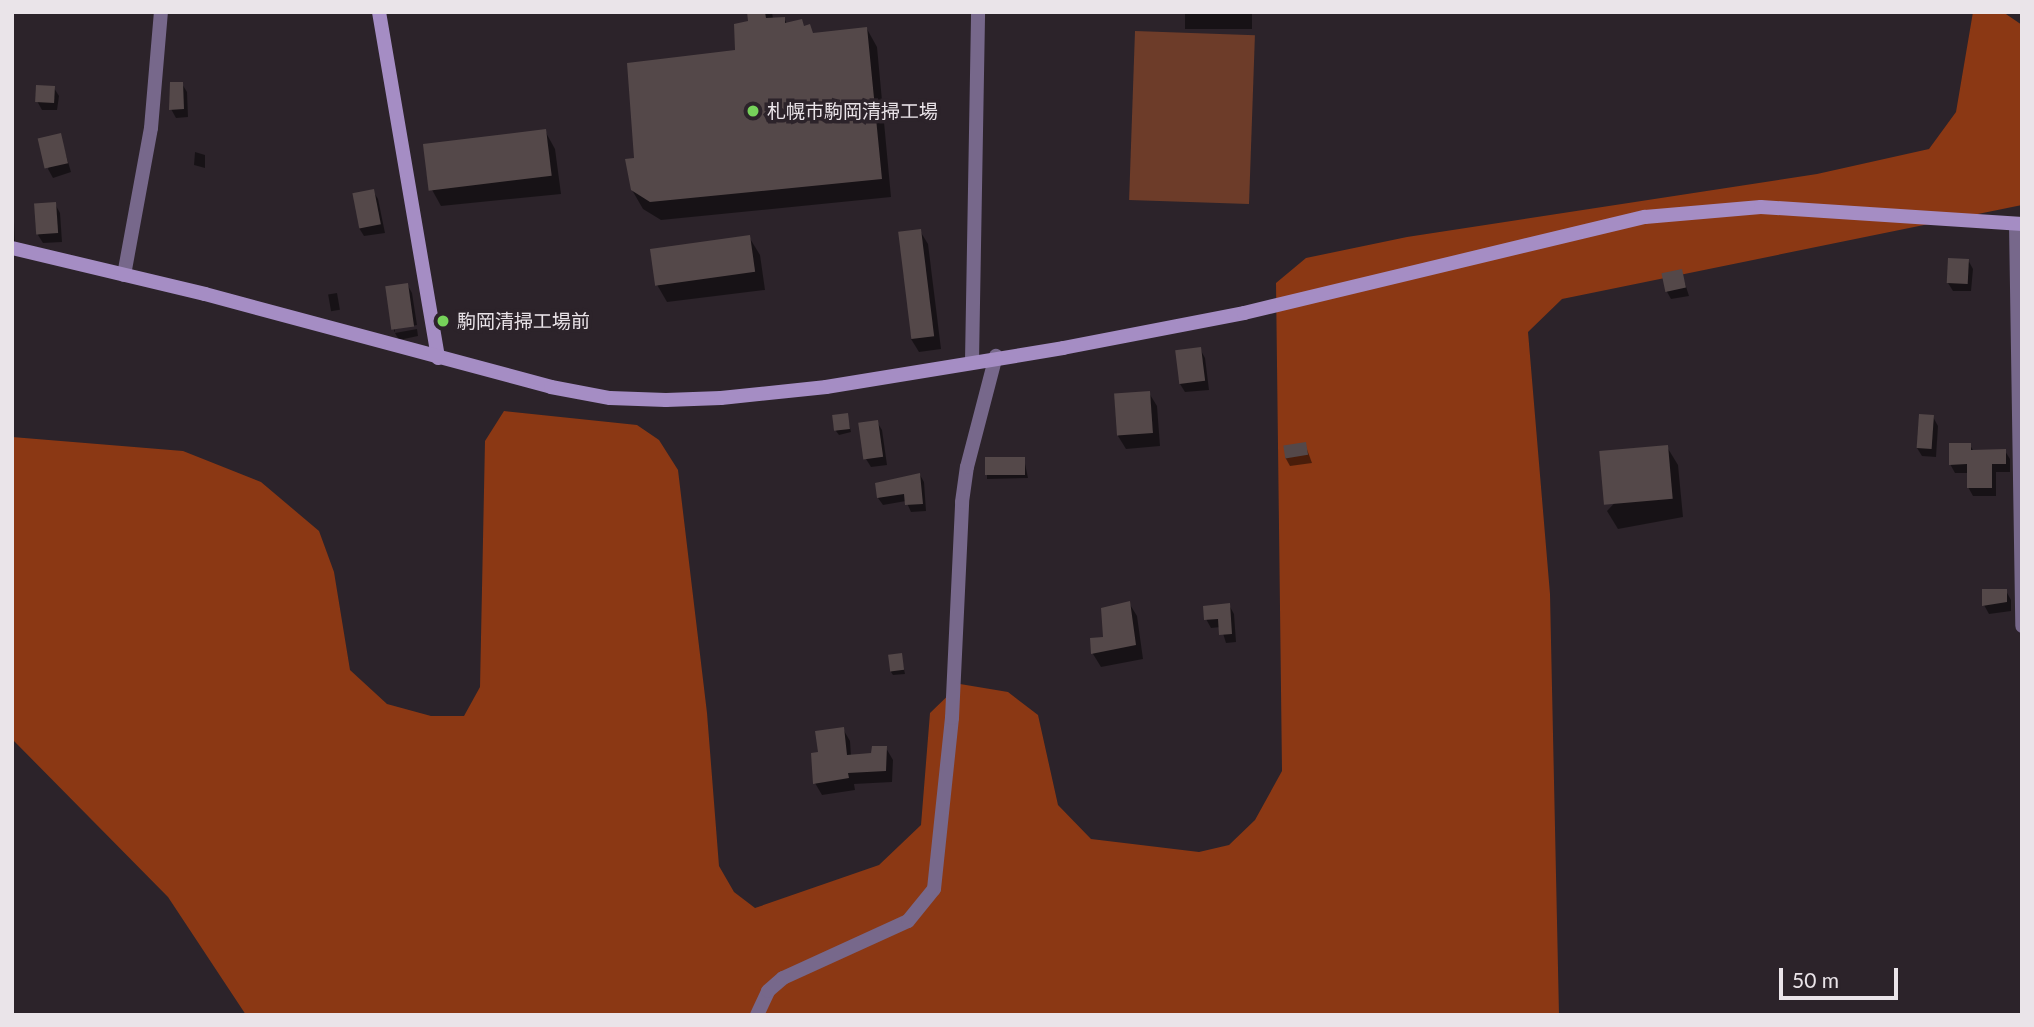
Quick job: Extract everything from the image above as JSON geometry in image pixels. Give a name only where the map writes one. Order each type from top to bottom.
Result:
[{"type":"street","points":[[124,275],[151,128],[161,12]]},
{"type":"street","points":[[379,12],[438,358]]},
{"type":"street","points":[[972,361],[978,12]]},
{"type":"street","points":[[12,248],[205,294],[551,387],[610,398],[666,400],[721,398],[826,387],[996,356],[1063,348],[1244,313],[1645,217],[1761,207],[2019,224],[2022,624]]},
{"type":"street","points":[[757,1015],[768,991],[783,978],[908,921],[934,889],[952,718],[962,502],[967,467],[996,356]]},
{"type":"shaded area","points":[[1973,12],[2003,12],[2022,25],[2022,205],[1562,299],[1528,332],[1550,594],[1559,1015],[246,1015],[168,897],[12,739],[12,437],[183,451],[261,482],[319,531],[334,572],[350,670],[387,704],[431,716],[464,716],[480,687],[485,441],[504,411],[637,425],[659,440],[678,470],[707,713],[719,866],[734,892],[755,908],[879,865],[921,825],[930,713],[960,684],[1008,692],[1038,715],[1058,805],[1091,839],[1199,852],[1229,845],[1255,820],[1282,771],[1276,283],[1306,258],[1407,237],[1817,174],[1929,149],[1956,112]]},
{"type":"shaded area","points":[[1135,31],[1255,35],[1249,204],[1129,200]]},
{"type":"building","name":"札幌市駒岡清掃工場","points":[[747,12],[765,12],[766,18],[785,17],[785,23],[802,19],[804,26],[810,24],[813,33],[867,27],[882,179],[650,202],[631,190],[625,159],[634,158],[627,63],[735,50],[734,24],[748,21]]},
{"type":"building","points":[[170,82],[183,82],[184,109],[169,110]]},
{"type":"building","points":[[36,85],[55,86],[54,103],[35,102]]},
{"type":"building","points":[[546,129],[552,176],[429,191],[423,144]]},
{"type":"building","points":[[61,133],[68,163],[45,169],[38,138]]},
{"type":"building","points":[[374,189],[381,224],[359,229],[352,193]]},
{"type":"building","points":[[56,202],[58,233],[36,234],[34,204]]},
{"type":"building","points":[[921,229],[934,336],[911,339],[898,232]]},
{"type":"building","points":[[750,235],[755,272],[655,286],[650,249]]},
{"type":"building","points":[[1948,258],[1969,259],[1968,284],[1947,283]]},
{"type":"building","points":[[1682,269],[1686,288],[1665,292],[1661,273]]},
{"type":"building","points":[[408,283],[414,327],[391,330],[385,286]]},
{"type":"building","points":[[1201,347],[1205,381],[1179,384],[1175,350]]},
{"type":"building","points":[[1150,391],[1153,433],[1117,435],[1114,394]]},
{"type":"building","points":[[848,413],[850,429],[834,431],[832,415]]},
{"type":"building","points":[[1919,414],[1934,415],[1932,449],[1917,448]]},
{"type":"building","points":[[878,420],[883,457],[863,459],[858,423]]},
{"type":"building","points":[[1306,442],[1308,455],[1285,458],[1283,446]]},
{"type":"building","points":[[1949,443],[1971,443],[1971,450],[2006,449],[2006,464],[1992,464],[1992,488],[1967,488],[1967,464],[1949,465]]},
{"type":"building","points":[[1668,445],[1673,499],[1604,505],[1599,451]]},
{"type":"building","points":[[985,457],[1025,457],[1025,475],[985,475]]},
{"type":"building","points":[[920,473],[923,504],[905,505],[904,494],[877,498],[875,483]]},
{"type":"building","points":[[1982,589],[2007,589],[2007,602],[1982,606]]},
{"type":"building","points":[[1130,601],[1136,645],[1091,654],[1090,638],[1103,637],[1101,608]]},
{"type":"building","points":[[1230,603],[1232,634],[1219,635],[1218,619],[1204,620],[1203,606]]},
{"type":"building","points":[[902,653],[904,670],[890,672],[888,655]]},
{"type":"building","points":[[844,727],[847,755],[871,753],[872,746],[887,746],[886,771],[848,773],[849,778],[813,784],[811,753],[818,752],[815,731]]},
{"type":"place","name":"札幌市駒岡清掃工場","points":[[753,111]]},
{"type":"place","name":"駒岡清掃工場前","points":[[443,321]]}]
